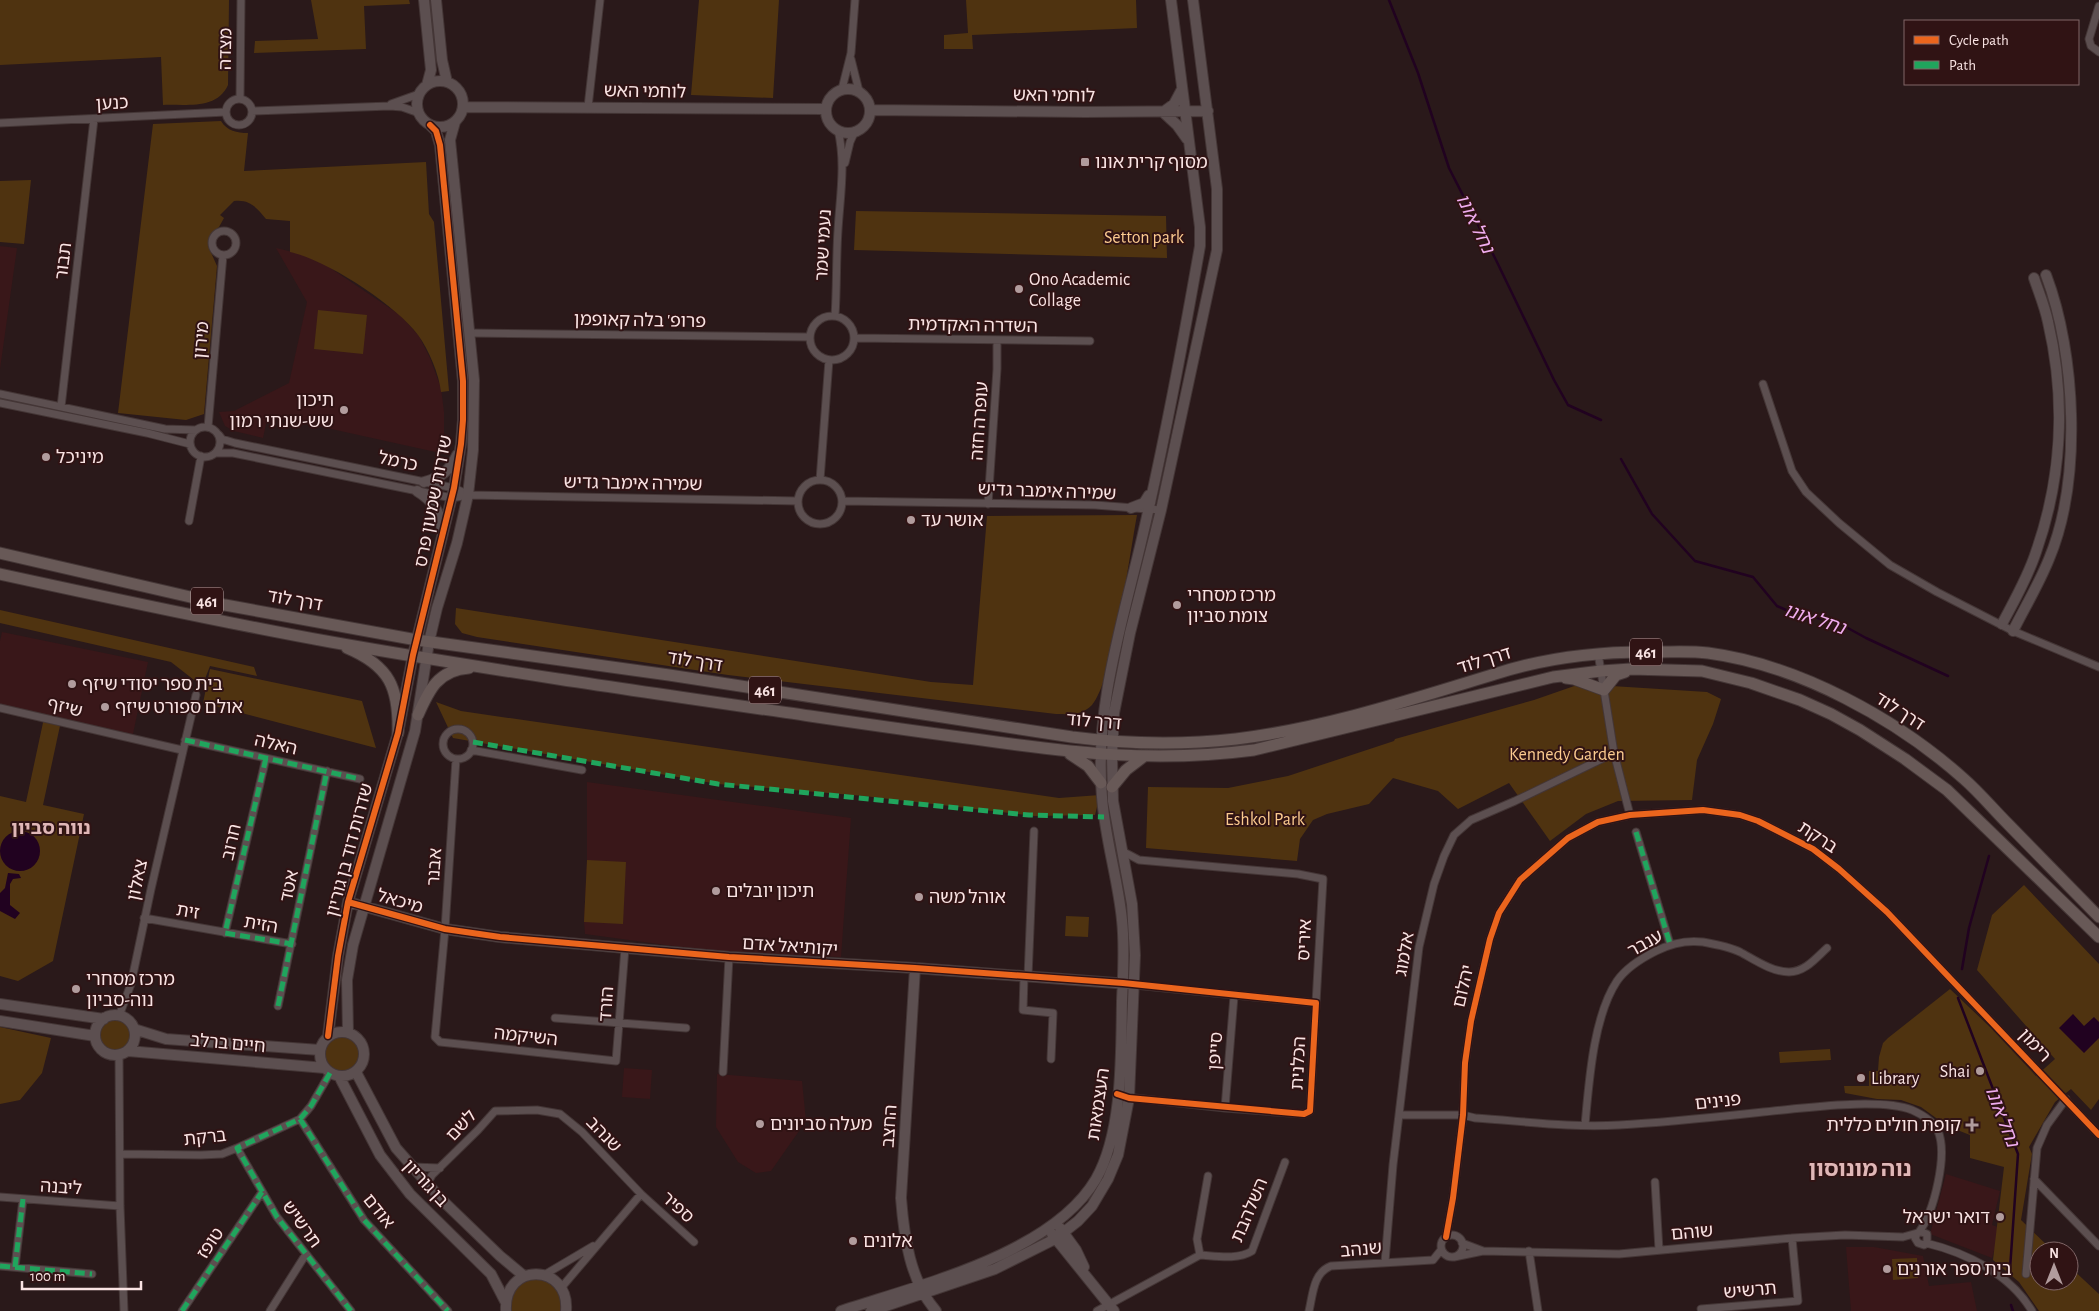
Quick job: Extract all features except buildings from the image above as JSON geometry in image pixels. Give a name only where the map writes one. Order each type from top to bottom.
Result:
[{"type":"main road","name":"דרך לוד","points":[[0,552],[225,605],[417,640],[678,676],[1035,732],[1106,740],[1182,742],[1234,739],[1274,733],[1425,696],[1521,666],[1598,653],[1706,653],[1765,667],[1806,680],[1843,696],[1878,716],[1964,779],[2099,917]]},
{"type":"main road","name":"דרך לוד","points":[[0,574],[176,612],[331,642],[427,658],[1066,752],[1112,756],[1196,756],[1254,750],[1553,677],[1632,669],[1702,671],[1727,676],[1800,700],[1860,730],[1905,759],[1947,790],[2099,937]]},
{"type":"main road","points":[[331,642],[362,655],[387,676],[393,686],[397,701],[398,733]]},
{"type":"main road","points":[[418,716],[428,692],[437,680],[444,675],[457,670],[487,667]]},
{"type":"main road","points":[[1553,677],[1574,679],[1604,690],[1616,676],[1632,669]]},
{"type":"main road","points":[[1066,752],[1086,764],[1101,783]]},
{"type":"main road","points":[[1112,786],[1126,770],[1142,757]]},
{"type":"street","name":"מצדה","points":[[240,99],[241,0]]},
{"type":"street","points":[[419,113],[417,103],[430,78],[431,62],[424,0]]},
{"type":"street","points":[[436,0],[442,60],[448,82]]},
{"type":"street","points":[[588,106],[600,0]]},
{"type":"street","points":[[842,89],[851,53],[855,0]]},
{"type":"street","points":[[1106,740],[1109,679],[1153,488],[1200,246],[1200,227],[1171,0]]},
{"type":"street","points":[[1106,740],[1161,510],[1217,250],[1217,189],[1193,0]]},
{"type":"street","points":[[2099,6],[2089,39],[2091,46],[2099,52]]},
{"type":"street","points":[[851,53],[859,91],[867,99],[870,110],[867,122],[855,131],[845,132],[838,130],[828,120],[826,109],[833,95],[842,89],[859,91]]},
{"type":"street","points":[[348,1033],[347,980],[353,945],[418,716],[437,608],[457,543],[468,495],[473,450],[475,393],[451,149],[451,136],[455,122],[463,107],[461,94],[453,85],[448,82],[437,81],[427,85]]},
{"type":"street","points":[[1182,89],[1174,104],[1162,112],[1177,125],[1188,141]]},
{"type":"street","points":[[386,106],[420,94]]},
{"type":"street","points":[[240,99],[250,104],[252,111],[250,120],[240,125],[229,120],[226,112],[230,103],[240,99]]},
{"type":"street","points":[[252,111],[386,106],[402,107],[419,113],[430,125],[445,126],[455,122]]},
{"type":"street","name":"לוחמי האש","points":[[463,107],[588,106],[826,109]]},
{"type":"street","name":"לוחמי האש","points":[[870,110],[1208,111]]},
{"type":"street","name":"כנען","points":[[0,122],[226,112]]},
{"type":"street","name":"תבור","points":[[61,407],[94,119]]},
{"type":"street","name":"שדרות שמעון פרס","points":[[398,733],[417,640],[453,493],[460,447],[463,402],[459,340],[440,146],[436,132],[430,125]]},
{"type":"street","name":"נעמי שמר","points":[[835,316],[842,176],[841,142],[838,130]]},
{"type":"street","name":"נעמי שמר","points":[[842,176],[850,142],[855,131]]},
{"type":"street","name":"מירון","points":[[208,427],[223,255]]},
{"type":"street","points":[[2002,624],[2036,553],[2050,506],[2059,450],[2059,405],[2053,345],[2048,320],[2034,278],[2046,275],[2053,292],[2066,356],[2070,392],[2068,481],[2062,520],[2050,559],[2013,631]]},
{"type":"street","points":[[828,316],[835,316],[846,321],[851,326],[854,344],[847,355],[836,360],[829,360],[817,355],[810,344],[809,338],[810,331],[817,321],[828,316]]},
{"type":"street","name":"פרופ' בלה קאופמן","points":[[470,333],[809,338]]},
{"type":"street","name":"השדרה האקדמית","points":[[854,338],[1090,341]]},
{"type":"street","name":"עופרה חזה","points":[[988,504],[998,369],[998,340]]},
{"type":"street","points":[[820,480],[829,360]]},
{"type":"street","points":[[1763,384],[1792,472],[1806,492],[1839,523],[1890,564],[1937,592],[2013,631],[2099,667]]},
{"type":"street","points":[[0,394],[165,429],[196,430],[208,427],[215,430],[219,435],[220,443],[216,453],[208,457],[195,453],[190,444],[191,437],[196,430]]},
{"type":"street","points":[[0,403],[147,433],[190,444]]},
{"type":"street","name":"כרמל","points":[[219,435],[222,439],[235,443],[424,482],[453,493]]},
{"type":"street","points":[[424,482],[435,479],[448,470],[460,447]]},
{"type":"street","name":"כרמל","points":[[216,453],[233,453],[417,491],[468,495]]},
{"type":"street","points":[[189,521],[201,456]]},
{"type":"street","points":[[820,480],[835,485],[843,502],[838,515],[833,520],[820,524],[813,523],[802,514],[798,501],[799,495],[806,484],[820,480]]},
{"type":"street","points":[[1131,508],[1144,503],[1153,488]]},
{"type":"street","points":[[417,491],[435,506],[441,520],[443,539]]},
{"type":"street","name":"שמירה אימבר גדיש","points":[[468,495],[798,501]]},
{"type":"street","name":"שמירה אימבר גדיש","points":[[843,502],[1095,505],[1161,510]]},
{"type":"street","points":[[1131,508],[1143,515],[1144,529]]},
{"type":"street","points":[[1598,653],[1614,753],[1630,815]]},
{"type":"street","name":"צאלון","points":[[119,1016],[131,984],[144,918],[196,695]]},
{"type":"street","name":"שיזף","points":[[0,708],[182,750]]},
{"type":"street","points":[[460,729],[469,734],[473,742],[471,750],[465,757],[456,759],[447,755],[442,746],[444,737],[451,730],[460,729]]},
{"type":"street","name":"שדרות דוד בן גוריון","points":[[328,1036],[338,956],[348,902],[398,733]]},
{"type":"street","name":"האלה","points":[[185,740],[360,779]]},
{"type":"street","name":"העצמאות","points":[[870,1311],[989,1260],[1051,1225],[1086,1193],[1102,1167],[1112,1135],[1118,1094],[1123,983],[1122,920],[1104,817],[1101,783],[1100,755],[1106,740]]},
{"type":"street","name":"העצמאות","points":[[841,1311],[995,1269],[1059,1236],[1087,1212],[1108,1179],[1118,1155],[1129,1098],[1135,985],[1134,920],[1115,815],[1112,786],[1112,756],[1106,740]]},
{"type":"street","points":[[471,750],[582,770]]},
{"type":"street","name":"אלמוג","points":[[1385,1262],[1399,1115],[1419,947],[1434,884],[1444,856],[1454,835],[1471,820],[1614,753]]},
{"type":"street","name":"חרוב","points":[[225,933],[266,758]]},
{"type":"street","name":"אבנר","points":[[435,1037],[456,759]]},
{"type":"street","name":"אטד","points":[[278,1006],[327,771]]},
{"type":"street","name":"ברקת","points":[[1630,815],[1703,810],[1740,815],[1758,821],[1796,839],[1813,849],[1852,880],[1887,912],[1950,976]]},
{"type":"street","name":"יהלום","points":[[1446,1237],[1463,1115],[1465,1063],[1471,1021],[1490,939],[1499,913],[1520,880],[1568,838],[1598,822],[1630,815]]},
{"type":"street","points":[[1034,831],[1023,1010],[1053,1014],[1051,1059]]},
{"type":"street","points":[[1636,832],[1670,944]]},
{"type":"street","points":[[1122,851],[1139,860],[1130,866],[1126,873]]},
{"type":"street","name":"איריס","points":[[1139,860],[1298,874],[1323,880],[1316,1003]]},
{"type":"street","name":"מיכאל","points":[[348,902],[444,929]]},
{"type":"street","name":"זית","points":[[144,918],[225,933]]},
{"type":"street","name":"יקותיאל אדם","points":[[444,929],[500,937],[729,957],[915,968],[1135,985]]},
{"type":"street","name":"הזית","points":[[225,933],[292,944]]},
{"type":"street","name":"ענבר","points":[[1585,1125],[1589,1078],[1604,1008],[1617,981],[1632,966],[1648,955],[1670,944],[1702,942],[1739,951],[1752,961],[1789,972],[1801,970],[1827,948]]},
{"type":"street","name":"הורד","points":[[616,1061],[625,948]]},
{"type":"street","points":[[723,1072],[729,957]]},
{"type":"street","name":"החצב","points":[[915,968],[901,1198],[904,1232],[912,1264],[922,1289],[936,1311]]},
{"type":"street","name":"רימון","points":[[1950,976],[2099,1134]]},
{"type":"street","points":[[1135,985],[1316,1003]]},
{"type":"street","name":"סייפן","points":[[1225,1108],[1234,996]]},
{"type":"street","name":"הכלנית","points":[[1118,1094],[1129,1098],[1304,1114],[1310,1111],[1316,1003]]},
{"type":"street","points":[[0,1004],[104,1019],[119,1016],[128,1020],[134,1029],[134,1043],[123,1053],[105,1053],[100,1049],[95,1036],[98,1024],[104,1019]]},
{"type":"street","points":[[555,1018],[686,1028]]},
{"type":"street","points":[[0,1021],[95,1036]]},
{"type":"street","name":"חיים ברלב","points":[[134,1029],[166,1038],[320,1050]]},
{"type":"street","points":[[336,1032],[348,1033],[356,1037],[362,1047],[363,1057],[360,1068],[356,1072],[344,1076],[331,1072],[321,1060],[320,1050],[322,1043],[328,1036],[336,1032]]},
{"type":"street","name":"השיקמה","points":[[435,1037],[440,1042],[616,1061]]},
{"type":"street","points":[[123,1053],[120,1206],[124,1311]]},
{"type":"street","name":"חיים ברלב","points":[[123,1053],[331,1072]]},
{"type":"street","name":"ברקת","points":[[121,1154],[222,1154],[300,1119],[311,1106],[331,1072]]},
{"type":"street","name":"בן גוריון","points":[[331,1072],[380,1155],[410,1194],[491,1274],[506,1306]]},
{"type":"street","points":[[356,1072],[396,1148],[427,1184],[495,1252],[524,1276]]},
{"type":"street","points":[[2026,1274],[2037,1148],[2047,1125],[2066,1099]]},
{"type":"street","name":"פנינים","points":[[1399,1115],[1463,1115],[1475,1118],[1585,1125],[1652,1123],[1832,1105],[1878,1105],[1910,1109],[1934,1125],[1938,1131],[1940,1145],[1940,1172],[1926,1223],[1918,1236]]},
{"type":"street","name":"לשם","points":[[427,1184],[432,1174],[495,1111],[537,1110]]},
{"type":"street","name":"שנהב","points":[[537,1110],[560,1114],[568,1120],[641,1194]]},
{"type":"street","name":"אודם","points":[[300,1119],[364,1220],[448,1311]]},
{"type":"street","name":"תרשיש","points":[[237,1148],[277,1217],[352,1311]]},
{"type":"street","name":"השלהבת","points":[[1097,1311],[1112,1307],[1200,1255],[1247,1255],[1252,1251],[1285,1162]]},
{"type":"street","points":[[413,1167],[440,1168]]},
{"type":"street","points":[[1200,1255],[1197,1239],[1208,1176]]},
{"type":"street","points":[[2034,1179],[2099,1246]]},
{"type":"street","points":[[1655,1182],[1659,1250]]},
{"type":"street","name":"טופז","points":[[182,1311],[262,1192]]},
{"type":"street","points":[[562,1288],[641,1194]]},
{"type":"street","name":"ספיר","points":[[641,1194],[694,1242]]},
{"type":"street","name":"ליבנה","points":[[0,1197],[120,1206]]},
{"type":"street","points":[[15,1267],[23,1199]]},
{"type":"street","name":"יהלום","points":[[1450,1216],[1456,1236]]},
{"type":"street","name":"פנינים","points":[[1926,1223],[1928,1235],[1926,1244]]},
{"type":"street","points":[[1051,1225],[1112,1307]]},
{"type":"street","name":"שוהם","points":[[1454,1257],[1483,1251],[1618,1254],[1792,1238],[1845,1235],[1918,1236]]},
{"type":"street","points":[[1940,1247],[1928,1235],[1918,1236],[1922,1245],[1940,1247],[1976,1261],[1993,1271],[2023,1295],[2032,1311]]},
{"type":"street","points":[[1456,1236],[1462,1243],[1462,1250],[1454,1257],[1446,1256],[1441,1250],[1441,1242],[1446,1237],[1456,1236]]},
{"type":"street","name":"תרשיש","points":[[1701,1309],[1798,1302],[1792,1238]]},
{"type":"street","points":[[544,1275],[600,1242]]},
{"type":"street","name":"שוהם","points":[[1462,1243],[1483,1251]]},
{"type":"street","name":"שנהב","points":[[1310,1311],[1317,1277],[1324,1269],[1332,1266],[1433,1260],[1441,1250]]},
{"type":"street","points":[[1529,1251],[1538,1311]]},
{"type":"street","points":[[270,1311],[306,1254]]},
{"type":"street","points":[[0,1266],[92,1274]]},
{"type":"street","points":[[506,1306],[508,1291],[514,1282],[532,1274],[551,1278],[562,1288],[567,1302],[566,1311]]},
{"type":"shaded area","points":[[0,246],[17,248],[0,369]]},
{"type":"shaded area","points":[[276,248],[301,254],[323,263],[400,315],[419,336],[430,358],[441,388],[444,433],[440,453],[268,415],[263,438],[234,431],[225,426],[219,412],[234,411],[289,383],[307,302]]},
{"type":"shaded area","name":"בית ספר יסודי שיזף","points":[[2,632],[148,662],[133,734],[0,706],[0,641]]},
{"type":"shaded area","name":"תיכון יובלים","points":[[587,782],[851,818],[841,957],[725,953],[585,934]]},
{"type":"shaded area","points":[[24,831],[31,834],[37,840],[40,851],[39,859],[31,868],[24,871],[16,871],[9,868],[1,859],[0,847],[3,840],[12,832]]},
{"type":"shaded area","points":[[8,873],[19,874],[21,878],[13,879],[10,884],[10,905],[20,913],[15,919],[0,911],[0,893],[5,888]]},
{"type":"shaded area","points":[[2073,1014],[2084,1026],[2094,1017],[2099,1022],[2099,1038],[2084,1053],[2059,1028]]},
{"type":"shaded area","points":[[624,1068],[652,1070],[650,1099],[622,1097]]},
{"type":"shaded area","name":"מעלה סביונים","points":[[717,1074],[802,1081],[806,1121],[771,1171],[756,1173],[738,1162],[716,1127]]},
{"type":"shaded area","points":[[1946,1174],[2000,1191],[1992,1225],[2001,1228],[1992,1258],[1930,1234]]},
{"type":"shaded area","name":"בית ספר אורנים","points":[[1846,1247],[1874,1247],[1923,1256],[1929,1286],[1971,1282],[1977,1311],[1851,1311]]},
{"type":"green space","points":[[0,0],[229,0],[228,85],[223,93],[209,102],[191,105],[163,105],[161,57],[0,65]]},
{"type":"green space","points":[[311,0],[409,0],[410,4],[364,6],[366,49],[254,53],[255,41],[318,39]]},
{"type":"green space","points":[[699,0],[779,0],[773,98],[691,95]]},
{"type":"green space","points":[[966,0],[1136,0],[1137,28],[972,35],[973,49],[944,49],[944,35],[968,33]]},
{"type":"green space","points":[[221,121],[233,131],[248,133],[244,171],[426,162],[429,214],[434,222],[449,391],[441,392],[436,370],[426,348],[408,323],[394,310],[360,285],[341,274],[323,264],[290,252],[290,221],[266,219],[249,203],[234,201],[220,215],[224,218],[219,227],[210,235],[209,248],[217,266],[204,414],[186,420],[118,413],[153,124]]},
{"type":"green space","points":[[31,180],[24,244],[0,242],[0,181]]},
{"type":"green space","name":"Setton park","points":[[856,211],[1166,216],[1167,258],[854,250]]},
{"type":"green space","points":[[318,310],[367,315],[363,354],[314,349]]},
{"type":"green space","points":[[1137,515],[1120,615],[1107,671],[1100,692],[1092,705],[1088,709],[1075,714],[1056,714],[728,675],[477,637],[462,633],[455,624],[456,608],[931,682],[973,685],[987,516]]},
{"type":"green space","points":[[0,610],[254,667],[257,676],[210,666],[203,684],[194,680],[171,662],[0,623]]},
{"type":"green space","points":[[210,669],[362,701],[376,748],[203,703]]},
{"type":"green space","name":"Kennedy Garden","points":[[1580,684],[1707,692],[1721,699],[1713,724],[1697,760],[1692,800],[1618,801],[1586,814],[1550,841],[1509,783],[1458,809],[1438,791],[1393,778],[1369,804],[1327,814],[1313,820],[1300,839],[1297,861],[1146,848],[1148,787],[1228,788],[1288,776],[1394,741],[1395,739],[1534,700]]},
{"type":"green space","points":[[436,702],[461,711],[1059,798],[1100,795],[1095,815],[1035,816],[864,796],[718,784],[453,738]]},
{"type":"green space","points":[[44,718],[61,721],[43,805],[84,814],[53,961],[18,981],[0,976],[0,796],[26,802]]},
{"type":"green space","points":[[587,860],[626,862],[623,924],[584,922]]},
{"type":"green space","points":[[2024,885],[2099,964],[2099,1099],[2091,1110],[2071,1089],[2055,1102],[2029,1147],[2032,1154],[2021,1220],[2043,1241],[2029,1241],[2029,1291],[2079,1291],[2079,1275],[2099,1294],[2099,1311],[2039,1311],[2019,1282],[1993,1260],[2004,1167],[1970,1158],[1970,1135],[1947,1126],[1921,1107],[1901,1100],[1877,1099],[1845,1093],[1844,1086],[1869,1086],[1869,1071],[1878,1071],[1883,1043],[1950,989],[1991,1028],[2036,1076],[2055,1059],[1977,970],[1992,915]]},
{"type":"green space","points":[[1066,916],[1089,917],[1088,937],[1065,936]]},
{"type":"green space","points":[[115,1016],[129,1021],[134,1035],[129,1049],[115,1054],[101,1049],[96,1035],[101,1021]]},
{"type":"green space","points":[[0,1027],[51,1038],[42,1073],[20,1100],[0,1104]]},
{"type":"green space","points":[[346,1033],[354,1036],[360,1042],[363,1054],[360,1066],[354,1072],[338,1075],[330,1072],[324,1066],[321,1050],[324,1042],[330,1036]]},
{"type":"green space","points":[[1830,1049],[1831,1060],[1780,1063],[1779,1052]]},
{"type":"green space","points":[[1917,1258],[1918,1278],[1893,1280],[1892,1259]]},
{"type":"green space","points":[[532,1275],[558,1285],[565,1311],[507,1311],[510,1291]]},
{"type":"waterway","name":"נחל אונו","points":[[1389,0],[1418,73],[1449,168],[1554,380],[1568,405],[1601,420]]},
{"type":"waterway","name":"נחל אונו","points":[[1621,459],[1652,514],[1695,561],[1753,577],[1777,606],[1795,614],[1835,621],[1866,638],[1948,676]]},
{"type":"waterway","name":"נחל אונו","points":[[1962,969],[1969,928],[1989,856]]},
{"type":"waterway","name":"נחל אונו","points":[[1958,998],[2018,1154],[2010,1269]]},
{"type":"waterway","name":"נחל אונו","points":[[2011,1305],[2013,1311]]},
{"type":"marked path","points":[[185,740],[360,779]]},
{"type":"marked path","points":[[473,742],[718,784],[1029,815],[1104,817]]},
{"type":"marked path","points":[[266,758],[225,933],[292,944]]},
{"type":"marked path","points":[[278,1006],[327,771]]},
{"type":"marked path","points":[[1636,832],[1670,944]]},
{"type":"marked path","points":[[330,1073],[311,1106],[300,1119],[237,1148],[277,1217],[351,1311]]},
{"type":"marked path","points":[[300,1119],[364,1220],[448,1311]]},
{"type":"marked path","points":[[182,1311],[262,1192]]},
{"type":"marked path","points":[[15,1267],[23,1199]]},
{"type":"marked path","points":[[0,1266],[92,1274]]},
{"type":"cycle path","points":[[328,1036],[338,956],[348,902],[398,733],[413,655],[454,488],[461,444],[463,381],[440,145],[436,131],[430,125]]},
{"type":"cycle path","points":[[1446,1237],[1453,1198],[1463,1115],[1465,1063],[1471,1021],[1490,939],[1499,913],[1520,880],[1568,838],[1598,822],[1630,815],[1703,810],[1740,815],[1758,821],[1813,849],[1839,869],[1887,912],[2099,1135]]},
{"type":"cycle path","points":[[348,902],[445,929],[500,937],[729,957],[1123,983],[1316,1003],[1310,1111],[1304,1114],[1129,1098],[1117,1094]]},
{"type":"place","name":"מסוף קרית אונו","points":[[1085,162]]},
{"type":"place","name":"Ono Academic Collage","points":[[1019,289]]},
{"type":"place","name":"תיכון שש-שנתי רמון","points":[[344,410]]},
{"type":"place","name":"מיניכל","points":[[46,457]]},
{"type":"place","name":"אושר עד","points":[[911,520]]},
{"type":"place","name":"מרכז מסחרי צומת סביון","points":[[1177,605]]},
{"type":"place","name":"בית ספר יסודי שיזף","points":[[72,684]]},
{"type":"place","name":"אולם ספורט שיזף","points":[[105,707]]},
{"type":"place","name":"תיכון יובלים","points":[[716,891]]},
{"type":"place","name":"אוהל משה","points":[[919,897]]},
{"type":"place","name":"מרכז מסחרי נוה-סביון","points":[[76,989]]},
{"type":"place","name":"Shai","points":[[1980,1071]]},
{"type":"place","name":"Library","points":[[1861,1078]]},
{"type":"place","name":"מעלה סביונים","points":[[760,1124]]},
{"type":"place","name":"קופת חולים כללית","points":[[1972,1125]]},
{"type":"place","name":"דואר ישראל","points":[[2000,1217]]},
{"type":"place","name":"אלונים","points":[[853,1241]]},
{"type":"place","name":"בית ספר אורנים","points":[[1887,1269]]},
{"type":"district","name":"נווה סביון","points":[[51,827]]},
{"type":"district","name":"נוה מונוסון","points":[[1860,1168]]},
{"type":"park label","name":"Eshkol Park","points":[[1265,819]]}]
